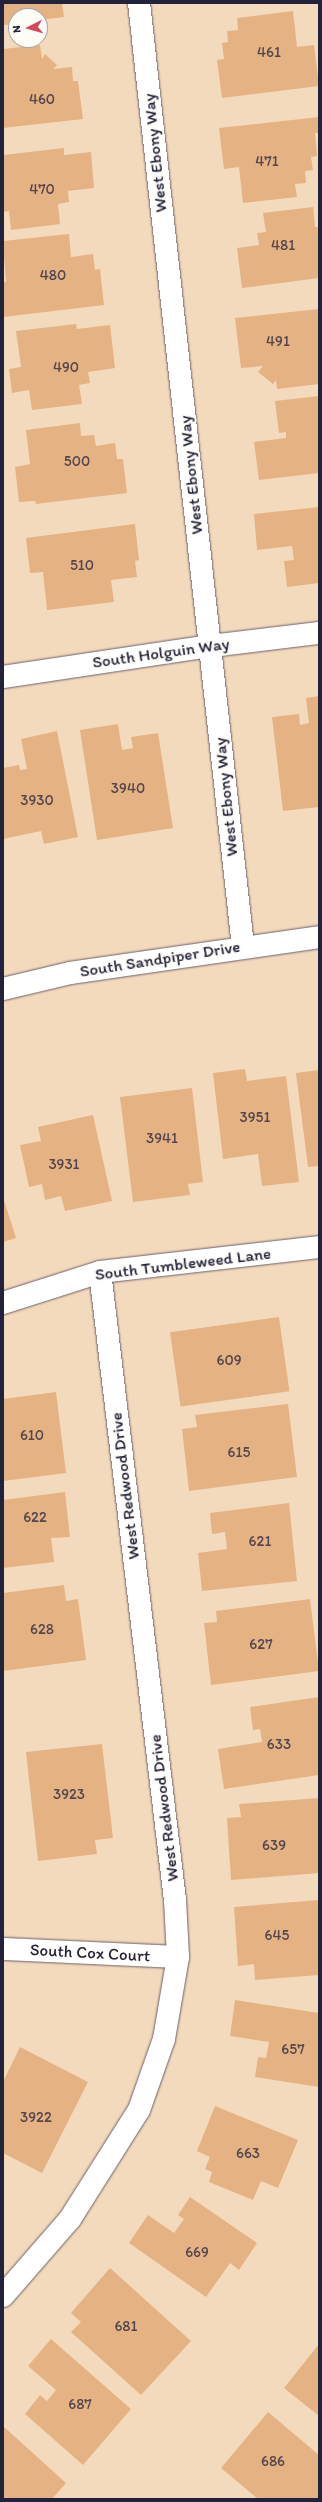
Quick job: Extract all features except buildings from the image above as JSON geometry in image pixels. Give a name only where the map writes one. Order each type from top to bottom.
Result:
[{"type":"street","name":"West Ebony Way","points":[[139,3],[243,946]]},
{"type":"street","name":"South Holguin Way","points":[[3,677],[211,646],[319,633]]},
{"type":"street","name":"South Sandpiper Drive","points":[[3,989],[70,973],[243,946],[319,938]]},
{"type":"street","name":"South Tumbleweed Lane","points":[[3,1303],[100,1272],[319,1248]]},
{"type":"street","name":"West Redwood Drive","points":[[3,2296],[70,2219],[140,2110],[164,2039],[178,1957],[176,1900],[100,1272]]},
{"type":"street","name":"South Cox Court","points":[[3,1949],[178,1957]]}]
